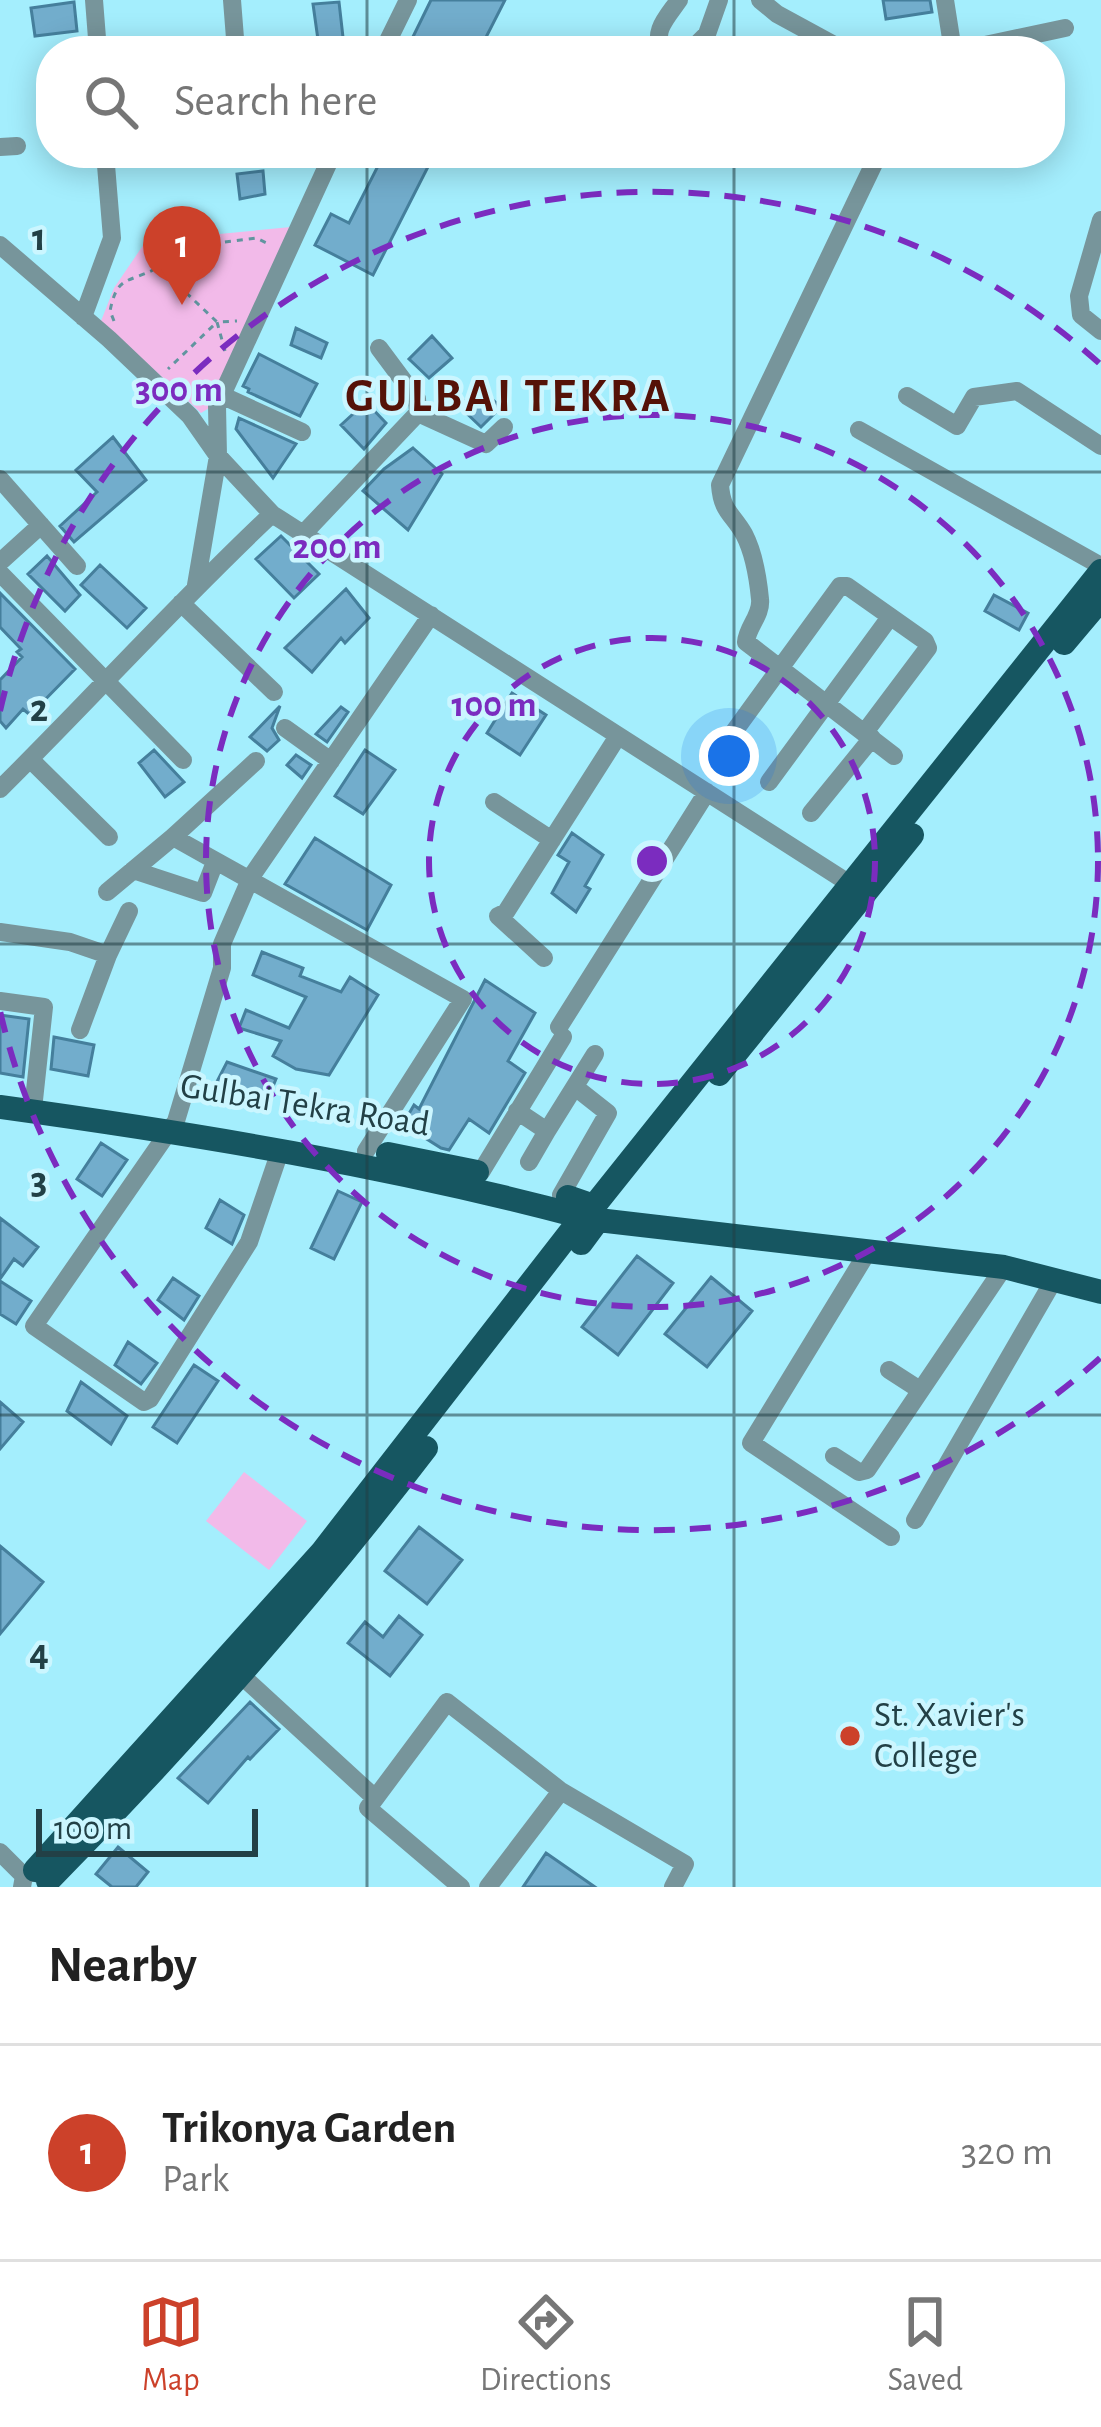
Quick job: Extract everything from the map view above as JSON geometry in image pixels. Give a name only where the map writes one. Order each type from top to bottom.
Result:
[{"type":"main road","points":[[858,889],[1101,569]]},
{"type":"main road","points":[[35,1880],[322,1552],[858,889],[1101,599]]},
{"type":"main road","name":"Gulbai Tekra Road","points":[[0,1095],[596,1213],[868,1253],[1004,1267],[1101,1292]]},
{"type":"main road","name":"Gulbai Tekra Road","points":[[0,1107],[330,1142],[481,1172],[561,1195],[596,1213],[1006,1253],[1101,1278]]},
{"type":"main road","points":[[35,1880],[242,1676],[337,1565],[596,1213]]},
{"type":"street","points":[[94,0],[97,36]]},
{"type":"street","points":[[232,0],[235,36]]},
{"type":"street","points":[[391,36],[409,0]]},
{"type":"street","points":[[659,36],[679,0]]},
{"type":"street","points":[[705,36],[718,0]]},
{"type":"street","points":[[760,0],[817,36]]},
{"type":"street","points":[[945,0],[952,36]]},
{"type":"street","points":[[1027,36],[1065,28]]},
{"type":"street","points":[[83,316],[112,238],[106,168]]},
{"type":"street","points":[[196,585],[218,456],[217,406],[326,168]]},
{"type":"street","points":[[872,168],[720,485],[721,504],[743,533],[754,562],[761,604],[746,642],[894,755]]},
{"type":"street","points":[[1101,220],[1079,296],[1081,315],[1101,332]]},
{"type":"street","points":[[0,245],[190,416],[218,456],[272,514],[858,889]]},
{"type":"street","points":[[305,532],[418,413],[417,399],[379,348]]},
{"type":"street","points":[[907,396],[957,426],[974,398],[1017,391],[1101,446]]},
{"type":"street","points":[[221,395],[302,432]]},
{"type":"street","points":[[418,413],[486,444],[504,427]]},
{"type":"street","points":[[859,430],[1101,569]]},
{"type":"street","points":[[0,479],[77,566]]},
{"type":"street","points":[[0,789],[109,681],[196,585],[272,514]]},
{"type":"street","points":[[0,562],[41,525]]},
{"type":"street","points":[[0,573],[183,760]]},
{"type":"street","points":[[725,744],[840,586],[847,586],[925,641],[928,648],[811,813]]},
{"type":"street","points":[[181,603],[274,692]]},
{"type":"street","points":[[280,1151],[249,1242],[151,1399],[144,1402],[34,1325],[172,1127],[222,968],[222,944],[251,877],[431,615]]},
{"type":"street","points":[[769,782],[890,617]]},
{"type":"street","points":[[286,728],[331,761]]},
{"type":"street","points":[[544,958],[498,916],[506,912],[618,736]]},
{"type":"street","points":[[30,759],[109,837]]},
{"type":"street","points":[[107,892],[256,761]]},
{"type":"street","points":[[481,1172],[707,792]]},
{"type":"street","points":[[494,802],[552,840]]},
{"type":"street","points":[[173,837],[463,999],[366,1151]]},
{"type":"street","points":[[133,870],[203,893],[215,862]]},
{"type":"street","points":[[80,1030],[129,911]]},
{"type":"street","points":[[0,932],[70,942],[108,955]]},
{"type":"street","points":[[0,1001],[44,1007],[34,1100]]},
{"type":"street","points":[[529,1162],[595,1054]]},
{"type":"street","points":[[537,1080],[608,1112],[561,1195]]},
{"type":"street","points":[[517,1111],[547,1131]]},
{"type":"street","points":[[868,1253],[752,1443],[891,1538]]},
{"type":"street","points":[[834,1456],[860,1472],[867,1470],[1004,1267]]},
{"type":"street","points":[[915,1520],[1055,1278]]},
{"type":"street","points":[[889,1370],[920,1390]]},
{"type":"street","points":[[242,1676],[376,1798]]},
{"type":"street","points":[[461,1887],[368,1808],[447,1702],[561,1791],[685,1864],[673,1887]]},
{"type":"street","points":[[488,1887],[561,1791]]},
{"type":"street","points":[[0,1852],[35,1880]]},
{"type":"path","points":[[117,327],[110,310],[120,284],[160,268],[177,248],[256,238],[271,245],[272,257]]},
{"type":"path","points":[[160,268],[217,322],[227,362]]},
{"type":"path","points":[[161,378],[217,322],[248,317]]},
{"type":"path","points":[[165,371],[174,381]]},
{"type":"shaded area","points":[[291,227],[211,407],[201,413],[101,321],[114,288],[146,241]]},
{"type":"shaded area","points":[[244,1472],[307,1521],[269,1570],[206,1521]]},
{"type":"building","points":[[431,0],[505,0],[487,36],[413,36]]},
{"type":"building","points":[[883,0],[930,0],[932,12],[886,19]]},
{"type":"building","points":[[74,2],[77,31],[35,36],[31,8]]},
{"type":"building","points":[[339,2],[343,36],[317,36],[313,4]]},
{"type":"building","points":[[377,168],[427,168],[373,275],[315,245],[331,214],[349,223]]},
{"type":"building","points":[[263,171],[265,194],[240,199],[237,174]]},
{"type":"building","points":[[296,328],[327,343],[321,358],[291,345]]},
{"type":"building","points":[[432,336],[452,358],[429,378],[409,359]]},
{"type":"building","points":[[259,354],[317,384],[300,416],[243,386]]},
{"type":"building","points":[[479,388],[501,407],[481,427],[459,406]]},
{"type":"building","points":[[366,402],[386,423],[364,449],[341,425]]},
{"type":"building","points":[[239,418],[296,444],[273,478],[236,429]]},
{"type":"building","points":[[113,437],[146,480],[74,542],[60,526],[97,492],[76,470]]},
{"type":"building","points":[[413,448],[442,474],[408,530],[363,491]]},
{"type":"building","points":[[281,536],[319,574],[294,598],[256,559]]},
{"type":"building","points":[[47,556],[80,595],[65,611],[28,574]]},
{"type":"building","points":[[100,565],[146,608],[127,628],[81,585]]},
{"type":"building","points":[[346,589],[369,618],[345,643],[341,638],[312,672],[285,648]]},
{"type":"building","points":[[0,593],[75,669],[30,715],[23,709],[6,728],[0,721],[0,680],[22,657],[17,652],[21,649],[0,627]]},
{"type":"building","points":[[994,595],[1028,613],[1019,630],[985,611]]},
{"type":"building","points":[[512,693],[546,715],[520,755],[487,733]]},
{"type":"building","points":[[280,706],[272,728],[279,740],[267,751],[250,737]]},
{"type":"building","points":[[341,707],[348,712],[327,742],[316,734]]},
{"type":"building","points":[[154,750],[184,782],[165,797],[139,763]]},
{"type":"building","points":[[365,750],[395,770],[363,814],[335,796]]},
{"type":"building","points":[[296,755],[311,765],[302,778],[287,765]]},
{"type":"building","points":[[572,833],[603,855],[576,912],[552,893],[569,862],[558,855]]},
{"type":"building","points":[[315,838],[391,885],[367,930],[285,884]]},
{"type":"building","points":[[262,952],[303,968],[300,976],[341,992],[350,977],[378,995],[329,1075],[296,1069],[273,1056],[281,1041],[239,1028],[246,1010],[289,1028],[306,997],[253,975]]},
{"type":"building","points":[[485,980],[535,1013],[508,1061],[525,1073],[489,1133],[469,1119],[449,1150],[403,1124],[414,1105],[419,1109]]},
{"type":"building","points":[[0,1015],[29,1019],[23,1077],[0,1073]]},
{"type":"building","points":[[54,1037],[94,1045],[88,1076],[51,1069]]},
{"type":"building","points":[[227,1062],[276,1079],[265,1106],[230,1097],[227,1105],[208,1099]]},
{"type":"building","points":[[101,1143],[127,1160],[102,1196],[77,1179]]},
{"type":"building","points":[[338,1191],[362,1202],[334,1259],[311,1248]]},
{"type":"building","points":[[220,1200],[244,1215],[232,1244],[206,1228]]},
{"type":"building","points":[[0,1218],[38,1247],[23,1266],[14,1259],[0,1279]]},
{"type":"building","points":[[637,1256],[673,1283],[618,1355],[582,1327]]},
{"type":"building","points":[[711,1277],[752,1311],[707,1367],[665,1334]]},
{"type":"building","points":[[173,1278],[199,1296],[184,1320],[158,1300]]},
{"type":"building","points":[[0,1281],[31,1301],[16,1324],[0,1314]]},
{"type":"building","points":[[128,1342],[157,1363],[141,1384],[115,1365]]},
{"type":"building","points":[[194,1365],[218,1381],[177,1443],[153,1427]]},
{"type":"building","points":[[81,1382],[127,1416],[111,1444],[67,1411]]},
{"type":"building","points":[[0,1402],[23,1422],[0,1449]]},
{"type":"building","points":[[419,1527],[462,1560],[427,1604],[385,1571]]},
{"type":"building","points":[[0,1546],[43,1582],[0,1634]]},
{"type":"building","points":[[399,1616],[422,1635],[390,1676],[348,1643],[365,1622],[383,1637]]},
{"type":"building","points":[[250,1702],[279,1729],[208,1803],[178,1778]]},
{"type":"building","points":[[118,1847],[148,1872],[136,1887],[112,1887],[96,1874]]},
{"type":"building","points":[[546,1853],[595,1887],[523,1887]]},
{"type":"place","name":"Trikonya Garden","points":[[182,305]]},
{"type":"place","name":"St. Xavier's College","points":[[850,1736]]},
{"type":"district","name":"GULBAI TEKRA","points":[[509,397]]}]
